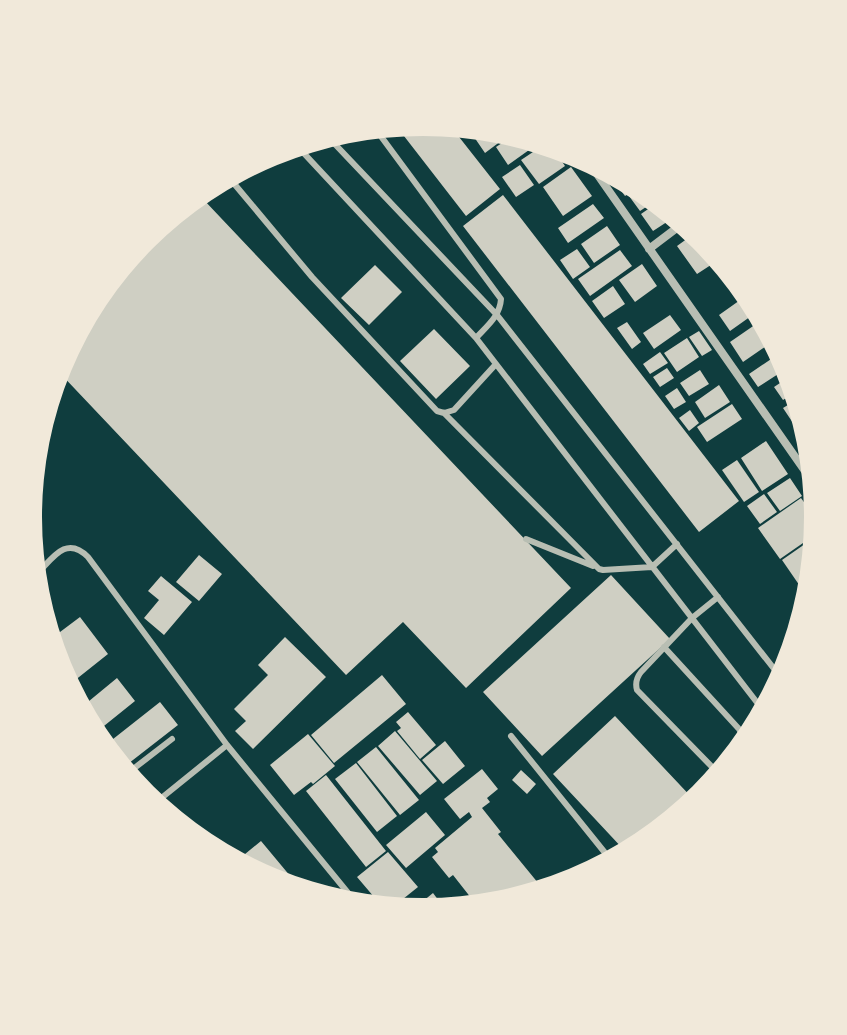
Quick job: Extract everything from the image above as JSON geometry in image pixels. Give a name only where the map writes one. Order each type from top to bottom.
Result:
[{"type":"street","points":[[601,180],[802,466]]},
{"type":"street","points":[[649,249],[674,230]]},
{"type":"lane","points":[[382,138],[501,299],[497,315],[476,338]]},
{"type":"lane","points":[[337,146],[497,315],[774,668]]},
{"type":"lane","points":[[305,155],[476,338],[757,702]]},
{"type":"lane","points":[[236,186],[312,277],[437,411],[444,413],[597,567]]},
{"type":"lane","points":[[444,413],[454,410],[496,364]]},
{"type":"lane","points":[[526,539],[603,570],[652,567],[677,544]]},
{"type":"lane","points":[[45,566],[60,550],[76,548],[88,557],[227,745],[347,891]]},
{"type":"lane","points":[[712,767],[636,686],[638,676],[664,647],[718,597]]},
{"type":"lane","points":[[664,647],[740,731]]},
{"type":"lane","points":[[511,736],[605,853]]},
{"type":"lane","points":[[135,767],[172,739]]},
{"type":"lane","points":[[164,796],[227,745]]},
{"type":"building","points":[[405,137],[460,138],[500,189],[466,216]]},
{"type":"building","points":[[476,139],[498,143],[485,153]]},
{"type":"building","points":[[501,144],[528,151],[508,165],[496,147]]},
{"type":"building","points":[[533,152],[565,166],[539,184],[521,160]]},
{"type":"building","points":[[520,165],[534,185],[516,197],[502,177]]},
{"type":"building","points":[[571,167],[592,196],[563,216],[543,187]]},
{"type":"building","points":[[503,195],[739,501],[699,532],[463,226]]},
{"type":"building","points":[[629,197],[645,207],[640,211]]},
{"type":"building","points":[[207,203],[571,588],[466,688],[403,622],[346,675],[67,381],[93,327],[121,285],[154,248]]},
{"type":"building","points":[[593,204],[604,218],[568,243],[558,228]]},
{"type":"building","points":[[648,209],[665,223],[653,231],[641,214]]},
{"type":"building","points":[[607,226],[620,245],[594,263],[581,244]]},
{"type":"building","points":[[685,240],[710,266],[697,274],[677,246]]},
{"type":"building","points":[[577,249],[590,267],[573,279],[560,260]]},
{"type":"building","points":[[620,250],[632,266],[590,296],[578,279]]},
{"type":"building","points":[[642,264],[657,286],[635,302],[619,280]]},
{"type":"building","points":[[375,265],[402,292],[369,325],[341,298]]},
{"type":"building","points":[[613,286],[625,304],[604,318],[592,301]]},
{"type":"building","points":[[738,302],[748,318],[730,331],[719,315]]},
{"type":"building","points":[[670,315],[681,330],[654,349],[643,333]]},
{"type":"building","points":[[627,322],[641,342],[632,349],[617,328]]},
{"type":"building","points":[[753,326],[765,347],[743,362],[730,342]]},
{"type":"building","points":[[434,329],[470,366],[436,399],[400,361]]},
{"type":"building","points":[[699,331],[712,350],[702,356],[689,337]]},
{"type":"building","points":[[687,338],[699,357],[677,372],[664,353]]},
{"type":"building","points":[[660,352],[668,363],[650,374],[643,364]]},
{"type":"building","points":[[771,359],[777,375],[758,387],[749,374]]},
{"type":"building","points":[[667,368],[674,378],[660,387],[653,377]]},
{"type":"building","points":[[700,370],[709,384],[689,396],[680,383]]},
{"type":"building","points":[[780,383],[786,398],[783,400],[774,387]]},
{"type":"building","points":[[719,385],[730,402],[705,418],[695,402]]},
{"type":"building","points":[[677,388],[686,402],[674,409],[665,396]]},
{"type":"building","points":[[732,404],[742,419],[707,442],[697,427]]},
{"type":"building","points":[[788,405],[793,423],[783,408]]},
{"type":"building","points":[[690,410],[699,423],[689,431],[679,418]]},
{"type":"building","points":[[766,441],[788,474],[762,491],[741,458]]},
{"type":"building","points":[[737,460],[759,492],[744,502],[722,470]]},
{"type":"building","points":[[790,478],[802,496],[780,511],[767,493]]},
{"type":"building","points":[[764,494],[777,512],[760,524],[747,506]]},
{"type":"building","points":[[801,498],[804,503],[804,542],[780,559],[758,528]]},
{"type":"building","points":[[804,545],[799,585],[782,560]]},
{"type":"building","points":[[199,555],[222,574],[199,601],[176,582]]},
{"type":"building","points":[[611,575],[670,639],[542,756],[483,692]]},
{"type":"building","points":[[161,576],[192,602],[164,635],[144,618],[159,600],[148,591]]},
{"type":"building","points":[[80,617],[108,654],[78,678],[60,632]]},
{"type":"building","points":[[285,637],[326,677],[253,749],[235,731],[246,721],[234,709],[268,675],[258,665]]},
{"type":"building","points":[[382,675],[406,704],[334,763],[311,735]]},
{"type":"building","points":[[117,678],[135,701],[104,726],[89,701]]},
{"type":"building","points":[[160,702],[178,725],[131,762],[113,739]]},
{"type":"building","points":[[408,712],[436,745],[420,759],[397,731],[401,728],[396,722]]},
{"type":"building","points":[[615,716],[687,793],[656,820],[619,845],[553,774]]},
{"type":"building","points":[[395,731],[437,781],[420,795],[378,746]]},
{"type":"building","points":[[308,734],[335,766],[294,795],[270,765]]},
{"type":"building","points":[[445,741],[465,766],[443,784],[422,760]]},
{"type":"building","points":[[376,747],[419,800],[400,815],[357,762]]},
{"type":"building","points":[[356,763],[397,816],[377,832],[335,779]]},
{"type":"building","points":[[482,769],[498,789],[487,798],[490,802],[482,808],[501,832],[498,834],[537,882],[470,896],[453,875],[449,878],[432,857],[438,852],[435,848],[472,817],[469,812],[460,819],[444,799]]},
{"type":"building","points":[[521,770],[536,784],[527,794],[512,780]]},
{"type":"building","points":[[326,775],[386,851],[366,867],[306,791]]},
{"type":"building","points":[[426,812],[445,835],[406,868],[386,845]]},
{"type":"building","points":[[261,841],[289,874],[255,860],[245,854]]},
{"type":"building","points":[[388,852],[418,887],[404,898],[373,896],[357,877]]}]
